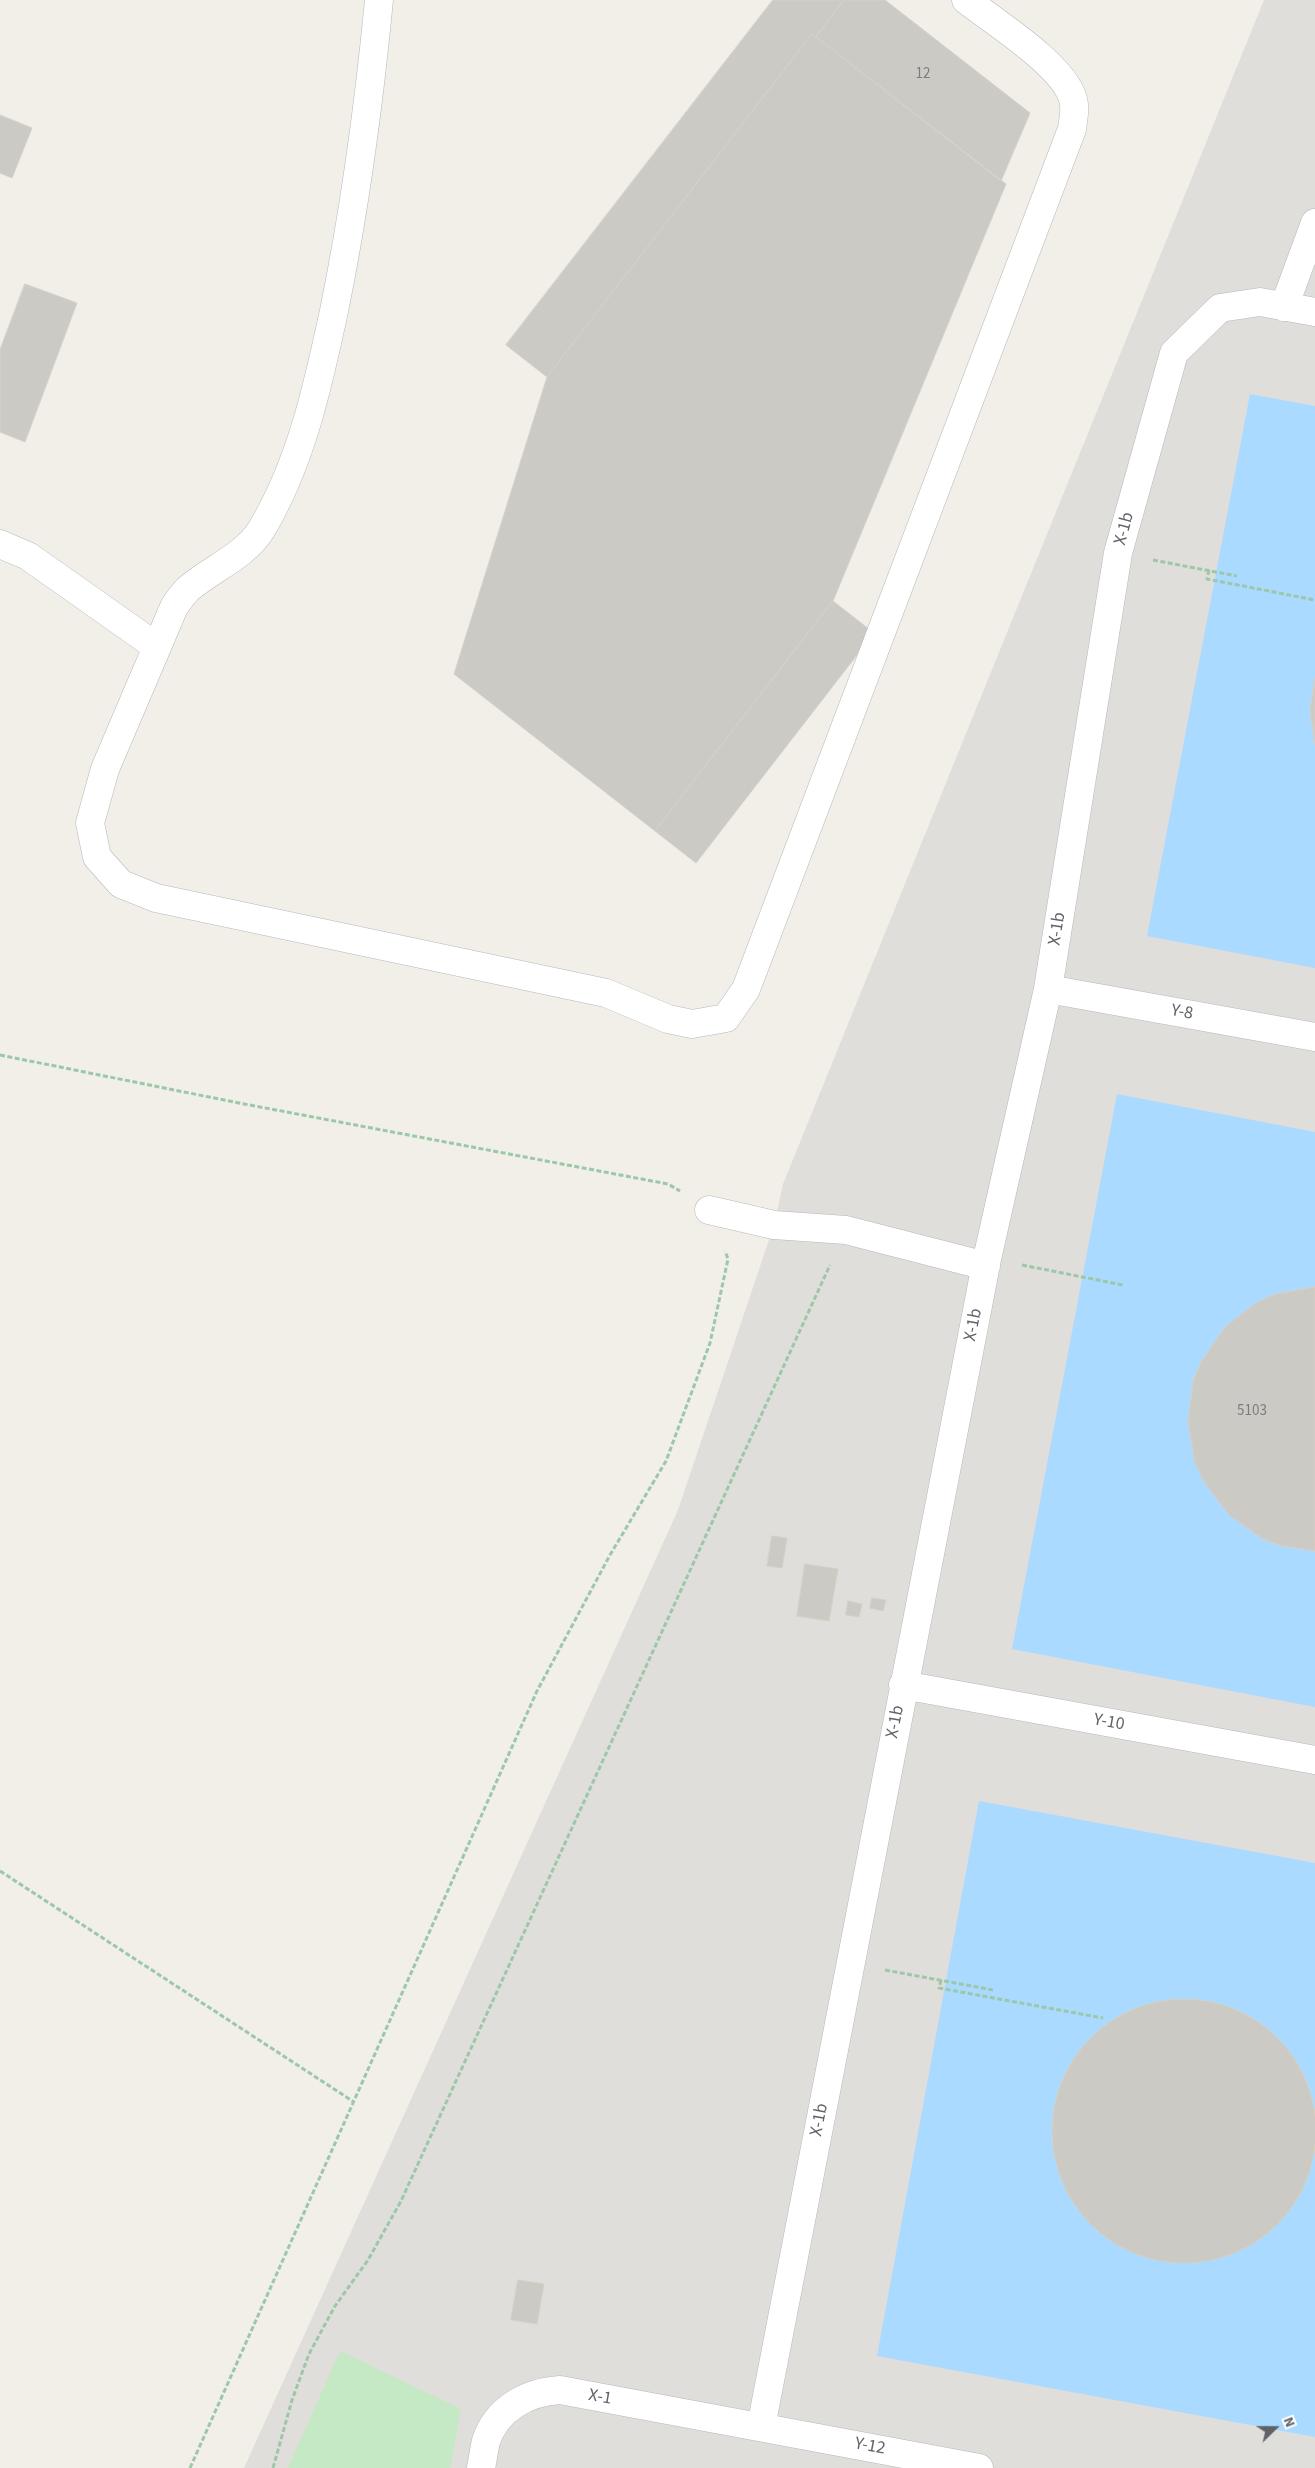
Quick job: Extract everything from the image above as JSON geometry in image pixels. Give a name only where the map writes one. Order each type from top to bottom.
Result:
[{"type":"street","points":[[379,0],[366,123],[345,258],[321,372],[292,467],[261,531],[243,550],[187,590],[174,607],[105,769],[90,823],[97,857],[121,884],[156,898],[606,993],[668,1019],[692,1024],[726,1018],[746,989],[1072,128],[1074,104],[1066,85],[1052,66],[966,0]]},
{"type":"street","points":[[1284,307],[1315,223]]},
{"type":"street","name":"X-1b","points":[[761,2427],[986,1262],[1048,989],[1118,553],[1174,353],[1220,308],[1260,302],[1315,312]]},
{"type":"street","points":[[0,544],[28,556],[157,647]]},
{"type":"street","name":"Y-8","points":[[1048,989],[1315,1037]]},
{"type":"street","points":[[709,1210],[774,1225],[846,1230],[986,1262]]},
{"type":"street","name":"Y-10","points":[[904,1685],[1315,1760]]},
{"type":"street","name":"X-1","points":[[481,2468],[487,2440],[495,2424],[522,2398],[542,2392],[560,2390],[761,2427]]},
{"type":"street","name":"Y-12","points":[[761,2427],[979,2468]]},
{"type":"path","points":[[1118,553],[1237,576]]},
{"type":"path","points":[[1208,570],[1207,579],[1315,600]]},
{"type":"path","points":[[0,1055],[239,1103],[668,1184],[709,1210],[728,1259],[710,1343],[666,1460],[610,1555],[538,1691],[190,2468]]},
{"type":"path","points":[[273,2468],[292,2400],[310,2354],[335,2306],[368,2260],[401,2201],[846,1230]]},
{"type":"path","points":[[986,1262],[1123,1285]]},
{"type":"path","points":[[0,1871],[354,2102]]},
{"type":"path","points":[[850,1964],[993,1990]]},
{"type":"path","points":[[941,1980],[939,1988],[1103,2018]]},
{"type":"shaded area","points":[[1264,0],[1315,0],[1315,2468],[244,2468],[678,1510],[774,1225],[783,1184]]},
{"type":"green space","points":[[340,2351],[461,2409],[450,2468],[288,2468]]},
{"type":"water","points":[[1250,394],[1315,406],[1315,968],[1147,936]]},
{"type":"water","points":[[1117,1094],[1315,1132],[1315,1707],[1012,1649]]},
{"type":"water","points":[[979,1801],[1315,1863],[1315,2437],[877,2356]]},
{"type":"building","points":[[773,0],[844,0],[816,37],[812,34],[547,377],[506,345]]},
{"type":"building","points":[[844,0],[885,0],[1030,113],[1001,181],[816,37]]},
{"type":"building","points":[[812,34],[1006,184],[833,601],[655,831],[454,674],[547,377]]},
{"type":"building","points":[[0,115],[32,128],[12,178],[0,173]]},
{"type":"building","points":[[25,284],[77,303],[25,442],[0,432],[0,350]]},
{"type":"building","points":[[833,601],[874,633],[696,863],[655,831]]},
{"type":"building","points":[[1315,678],[1315,745],[1310,710]]},
{"type":"building","points":[[1315,1287],[1315,1551],[1282,1546],[1263,1539],[1229,1515],[1204,1482],[1195,1463],[1188,1422],[1193,1381],[1201,1362],[1225,1327],[1257,1302],[1276,1294]]},
{"type":"building","points":[[772,1536],[787,1538],[782,1568],[767,1566]]},
{"type":"building","points":[[805,1564],[838,1569],[829,1621],[797,1616]]},
{"type":"building","points":[[872,1598],[886,1600],[883,1611],[870,1608]]},
{"type":"building","points":[[848,1601],[862,1604],[859,1617],[846,1615]]},
{"type":"building","points":[[1197,1999],[1210,2001],[1246,2014],[1268,2029],[1286,2047],[1306,2080],[1314,2105],[1316,2131],[1314,2157],[1301,2193],[1286,2215],[1268,2233],[1246,2248],[1210,2261],[1171,2263],[1158,2261],[1122,2248],[1100,2233],[1082,2215],[1067,2193],[1054,2157],[1052,2118],[1054,2105],[1067,2069],[1082,2047],[1100,2029],[1122,2014],[1158,2001]]},
{"type":"building","points":[[518,2280],[544,2284],[537,2324],[511,2320]]}]
